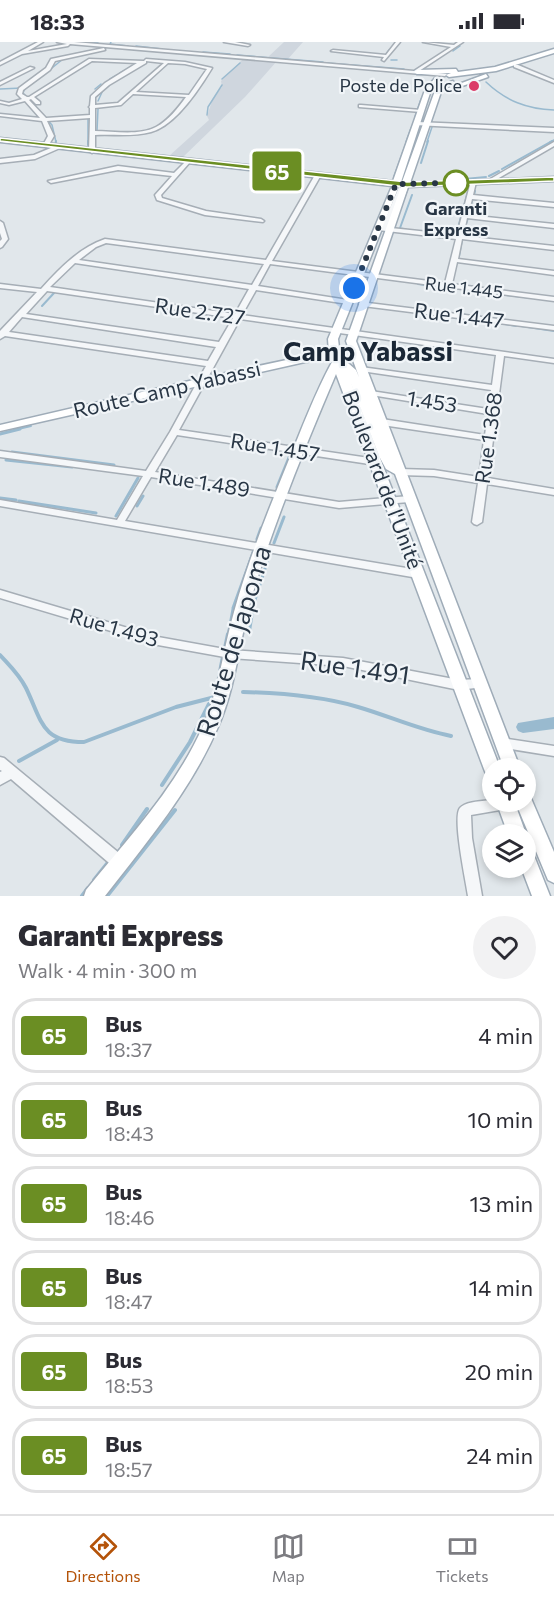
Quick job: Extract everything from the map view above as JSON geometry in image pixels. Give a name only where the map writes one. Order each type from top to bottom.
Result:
[{"type":"main road","points":[[437,96],[441,86],[455,80],[516,66],[554,53]]},
{"type":"main road","points":[[437,96],[448,89],[502,69],[554,53]]},
{"type":"main road","points":[[417,72],[502,69]]},
{"type":"main road","points":[[428,90],[435,79],[447,75],[502,69]]},
{"type":"main road","points":[[417,72],[424,79],[428,90]]},
{"type":"main road","points":[[447,75],[455,80]]},
{"type":"main road","points":[[435,79],[455,80]]},
{"type":"main road","name":"Boulevard de l'Unité","points":[[428,90],[396,184],[374,277],[351,345],[508,758]]},
{"type":"main road","name":"Boulevard de l'Unité","points":[[437,96],[407,184],[360,275],[332,344],[335,359],[392,502],[488,758]]},
{"type":"main road","points":[[0,140],[396,184],[554,179]]},
{"type":"main road","name":"Route Camp Yabassi","points":[[0,428],[305,359],[335,359]]},
{"type":"main road","points":[[335,359],[352,372],[385,456],[390,466],[400,472]]},
{"type":"main road","name":"Route de Japoma","points":[[93,896],[184,779],[219,706],[245,597],[297,452],[335,359]]},
{"type":"main road","points":[[529,812],[554,874]]},
{"type":"main road","points":[[534,878],[541,896]]},
{"type":"street","points":[[0,64],[41,42]]},
{"type":"street","points":[[23,53],[75,42],[447,75]]},
{"type":"street","points":[[121,52],[137,42]]},
{"type":"street","points":[[226,42],[248,45]]},
{"type":"street","points":[[380,69],[398,42]]},
{"type":"street","points":[[425,42],[454,46]]},
{"type":"street","points":[[417,72],[461,42]]},
{"type":"street","points":[[60,44],[68,52]]},
{"type":"street","points":[[28,98],[26,90],[28,87],[57,62],[102,51],[107,45]]},
{"type":"street","points":[[57,136],[47,119],[28,98],[19,94],[21,89],[48,69],[54,60],[107,45]]},
{"type":"street","points":[[92,150],[91,107],[93,97],[100,88],[170,46]]},
{"type":"street","points":[[333,51],[387,56]]},
{"type":"street","points":[[188,73],[189,63],[198,53]]},
{"type":"street","points":[[109,59],[114,56]]},
{"type":"street","points":[[74,57],[189,63],[210,68],[189,96],[157,129],[140,132],[93,133]]},
{"type":"street","points":[[0,102],[9,104],[28,98],[97,58]]},
{"type":"street","points":[[91,107],[116,105],[166,63]]},
{"type":"street","points":[[516,66],[554,82]]},
{"type":"street","points":[[0,84],[32,68]]},
{"type":"street","points":[[417,72],[435,79]]},
{"type":"street","points":[[132,93],[189,96]]},
{"type":"street","points":[[361,106],[421,111]]},
{"type":"street","points":[[0,115],[47,119],[92,116]]},
{"type":"street","points":[[0,161],[35,157],[53,146],[47,119]]},
{"type":"street","points":[[417,124],[554,130]]},
{"type":"street","points":[[490,181],[554,144]]},
{"type":"street","points":[[188,161],[159,195],[159,199],[205,213],[261,221]]},
{"type":"street","points":[[51,181],[118,168],[176,175]]},
{"type":"street","points":[[120,522],[174,432],[210,364],[318,175]]},
{"type":"street","points":[[448,286],[473,182]]},
{"type":"street","points":[[402,188],[390,226],[386,228],[384,226],[388,215],[399,189],[402,188]]},
{"type":"street","points":[[470,196],[554,205]]},
{"type":"street","points":[[465,216],[554,226]]},
{"type":"street","points":[[0,223],[5,239],[0,246]]},
{"type":"street","points":[[386,228],[554,248]]},
{"type":"street","name":"Rue 1.445","points":[[2,335],[75,261],[94,244],[105,241],[554,299]]},
{"type":"street","points":[[454,260],[554,273]]},
{"type":"street","points":[[75,261],[348,302]]},
{"type":"street","name":"Rue 2.727","points":[[0,286],[45,290],[554,361]]},
{"type":"street","name":"Rue 1.447","points":[[363,304],[554,328]]},
{"type":"street","points":[[21,315],[221,345]]},
{"type":"street","points":[[2,335],[210,364]]},
{"type":"street","name":"Rue 1.368","points":[[477,522],[500,354]]},
{"type":"street","points":[[361,369],[496,388]]},
{"type":"street","name":"1.453","points":[[371,393],[492,412]]},
{"type":"street","points":[[382,422],[489,438]]},
{"type":"street","name":"Rue 1.457","points":[[174,432],[376,462]]},
{"type":"street","name":"Rue 1.489","points":[[1,455],[149,474],[339,505],[409,499]]},
{"type":"street","points":[[400,472],[434,473],[554,492]]},
{"type":"street","points":[[0,503],[418,574]]},
{"type":"street","name":"Rue 1.493","points":[[0,594],[158,641],[230,654]]},
{"type":"street","name":"Rue 1.491","points":[[230,654],[343,662],[459,685],[479,684]]},
{"type":"street","points":[[502,743],[554,751]]},
{"type":"street","points":[[0,762],[6,775],[120,863]]},
{"type":"street","points":[[475,896],[465,838],[465,812],[482,808]]},
{"type":"shaded area","points":[[284,42],[303,42],[288,59],[373,67],[371,69],[277,61],[245,97],[182,158],[169,156],[209,120],[207,116],[213,98],[222,87],[221,81],[244,58],[168,51],[267,58]]},
{"type":"waterway","points":[[86,42],[98,43]]},
{"type":"waterway","points":[[111,42],[110,44],[128,46]]},
{"type":"waterway","points":[[136,46],[162,49]]},
{"type":"waterway","points":[[453,51],[460,46]]},
{"type":"waterway","points":[[203,52],[230,54]]},
{"type":"waterway","points":[[237,55],[323,62]]},
{"type":"waterway","points":[[36,81],[63,59]]},
{"type":"waterway","points":[[391,60],[397,60]]},
{"type":"waterway","points":[[222,79],[240,63]]},
{"type":"waterway","points":[[327,63],[404,69]]},
{"type":"waterway","points":[[120,73],[136,64]]},
{"type":"waterway","points":[[110,79],[117,75]]},
{"type":"waterway","points":[[486,82],[517,103],[554,110]]},
{"type":"waterway","points":[[95,89],[101,84]]},
{"type":"waterway","points":[[207,115],[208,107],[222,85]]},
{"type":"waterway","points":[[0,89],[22,88]]},
{"type":"waterway","points":[[25,88],[23,93],[52,125],[56,142]]},
{"type":"waterway","points":[[98,101],[103,90]]},
{"type":"waterway","points":[[415,117],[421,99]]},
{"type":"waterway","points":[[97,131],[98,109]]},
{"type":"waterway","points":[[88,115],[88,145]]},
{"type":"waterway","points":[[427,142],[433,124]]},
{"type":"waterway","points":[[406,142],[411,128]]},
{"type":"waterway","points":[[394,177],[407,141]]},
{"type":"waterway","points":[[421,163],[428,141]]},
{"type":"waterway","points":[[502,169],[552,141]]},
{"type":"waterway","points":[[55,146],[56,142]]},
{"type":"waterway","points":[[38,157],[51,151]]},
{"type":"waterway","points":[[489,176],[499,171]]},
{"type":"waterway","points":[[443,181],[486,177]]},
{"type":"waterway","points":[[545,177],[554,177]]},
{"type":"waterway","points":[[508,179],[517,178]]},
{"type":"waterway","points":[[524,178],[535,178]]},
{"type":"waterway","points":[[456,235],[469,188]]},
{"type":"waterway","points":[[474,195],[475,191]]},
{"type":"waterway","points":[[407,230],[400,228],[412,195]]},
{"type":"waterway","points":[[469,215],[472,200]]},
{"type":"waterway","points":[[466,224],[468,218]]},
{"type":"waterway","points":[[464,236],[466,227]]},
{"type":"waterway","points":[[459,256],[462,240]]},
{"type":"waterway","points":[[418,284],[446,288]]},
{"type":"waterway","points":[[42,306],[54,293]]},
{"type":"waterway","points":[[490,293],[532,298]]},
{"type":"waterway","points":[[428,310],[457,314]]},
{"type":"waterway","points":[[460,314],[473,316]]},
{"type":"waterway","points":[[505,324],[516,326]]},
{"type":"waterway","points":[[521,326],[554,331]]},
{"type":"waterway","points":[[473,352],[490,354]]},
{"type":"waterway","points":[[14,430],[31,426]]},
{"type":"waterway","points":[[0,434],[20,429]]},
{"type":"waterway","points":[[12,452],[114,465]]},
{"type":"waterway","points":[[277,487],[290,455]]},
{"type":"waterway","points":[[6,460],[72,467]]},
{"type":"waterway","points":[[116,516],[138,478]]},
{"type":"waterway","points":[[137,506],[143,496]]},
{"type":"waterway","points":[[0,498],[16,500]]},
{"type":"waterway","points":[[19,501],[96,513]]},
{"type":"waterway","points":[[274,543],[284,517]]},
{"type":"waterway","points":[[257,539],[261,528]]},
{"type":"waterway","points":[[233,608],[254,550]]},
{"type":"waterway","points":[[249,634],[254,603],[270,553]]},
{"type":"waterway","points":[[228,636],[233,609]]},
{"type":"waterway","points":[[225,648],[228,634]]},
{"type":"waterway","points":[[0,655],[23,683],[45,727],[51,734],[70,741],[84,742],[176,707],[215,697]]},
{"type":"waterway","points":[[219,677],[223,656]]},
{"type":"waterway","points":[[243,692],[287,694],[330,700],[451,736]]},
{"type":"waterway","points":[[162,785],[190,742],[209,704]]},
{"type":"waterway","points":[[523,727],[554,723]]},
{"type":"waterway","points":[[19,761],[57,740]]},
{"type":"waterway","points":[[122,845],[147,809]]},
{"type":"waterway","points":[[107,896],[175,810]]},
{"type":"waterway","points":[[94,880],[110,860]]},
{"type":"waterway","points":[[82,896],[88,888]]},
{"type":"bus line","name":"65","points":[[0,140],[407,184],[554,179]]},
{"type":"place","name":"Poste de Police","points":[[474,86]]},
{"type":"place","name":"Garanti Express","points":[[456,183]]},
{"type":"district","name":"Camp Yabassi","points":[[368,352]]},
{"type":"route","points":[[354,288],[396,184],[456,183]]}]
